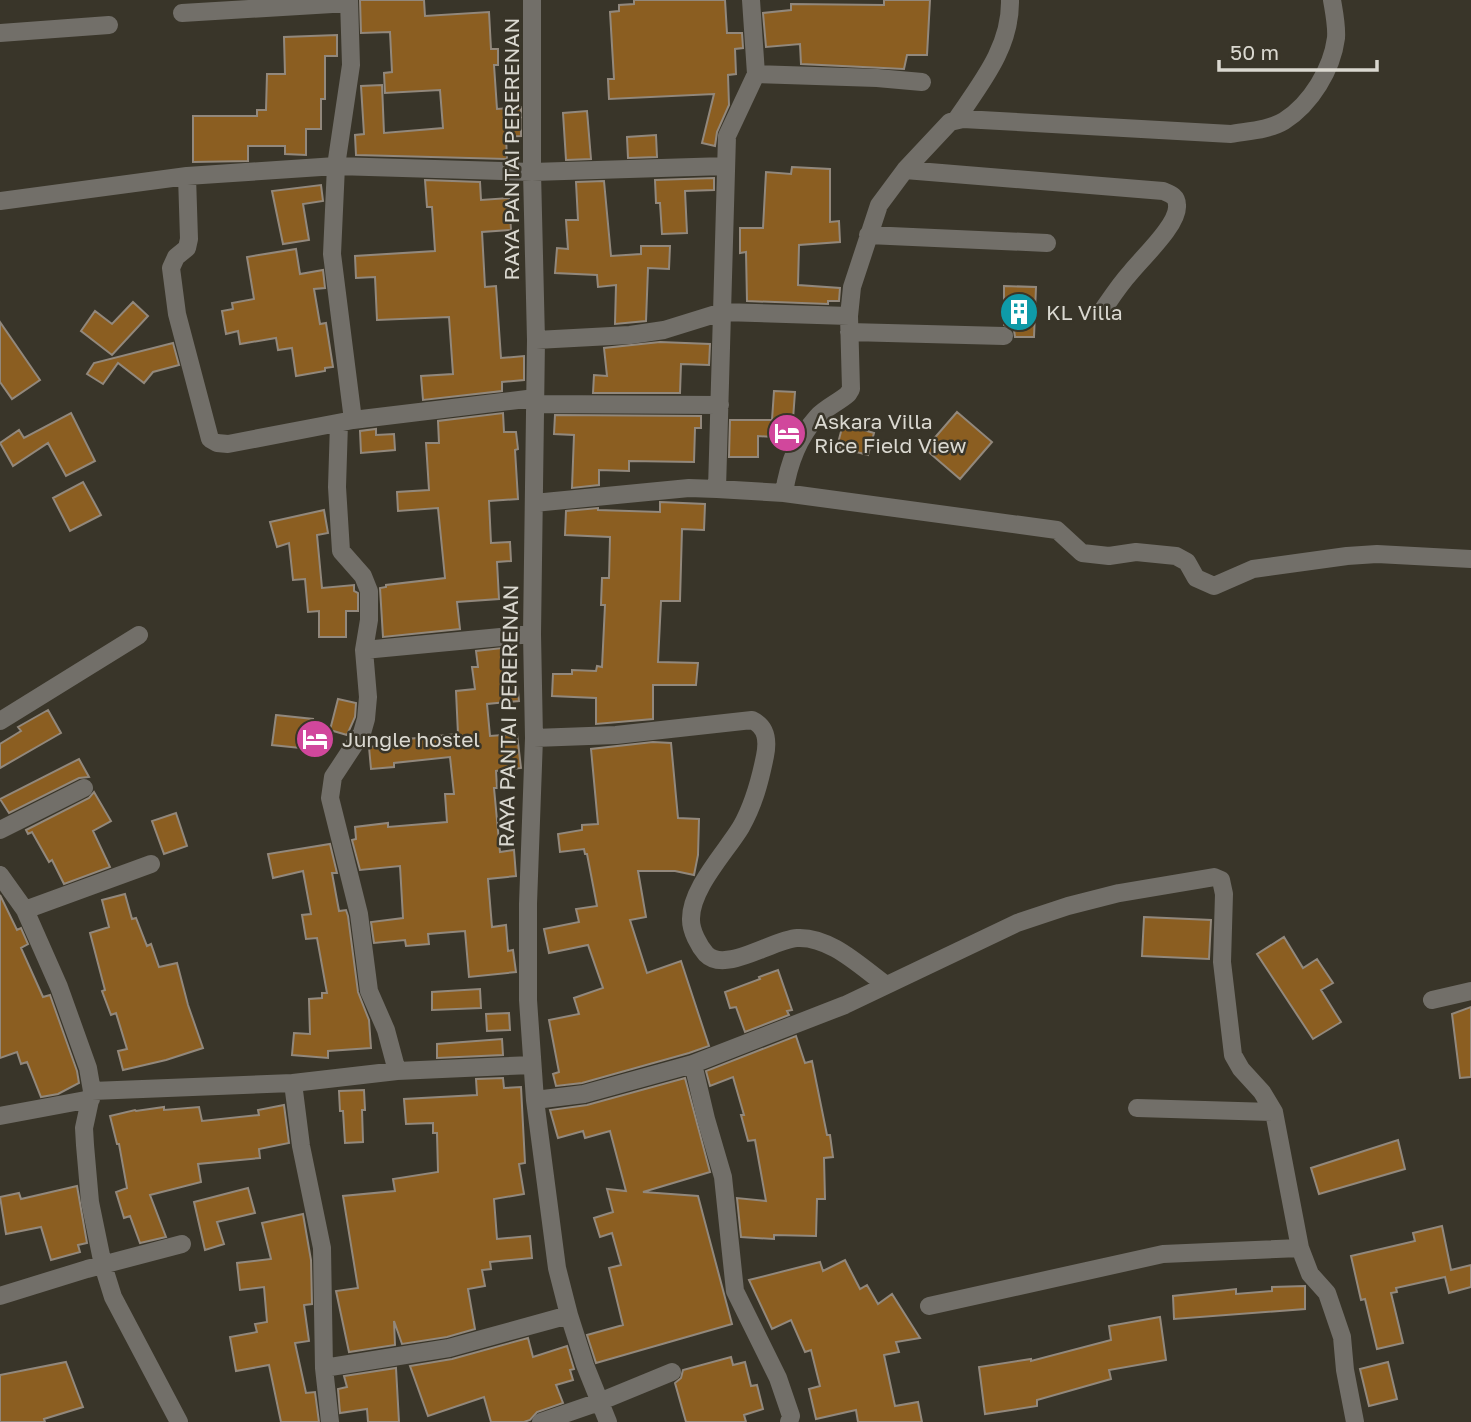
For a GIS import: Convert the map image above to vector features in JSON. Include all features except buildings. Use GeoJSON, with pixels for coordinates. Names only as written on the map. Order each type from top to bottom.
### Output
{"type":"FeatureCollection","features":[{"type":"Feature","properties":{"kind":"street","name":"RAYA PANTAI PERERENAN"},"geometry":{"type":"LineString","coordinates":[[533,0],[532,172],[536,340],[532,634],[534,738],[528,1000],[535,1100],[557,1268],[584,1366],[608,1422]]}},
{"type":"Feature","properties":{"kind":"street"},"geometry":{"type":"LineString","coordinates":[[717,489],[727,136],[756,74],[751,0]]}},
{"type":"Feature","properties":{"kind":"street"},"geometry":{"type":"LineString","coordinates":[[956,120],[997,60],[1010,14],[1010,0]]}},
{"type":"Feature","properties":{"kind":"street"},"geometry":{"type":"LineString","coordinates":[[784,493],[793,455],[808,430],[816,418],[843,399],[851,389],[849,324],[852,287],[879,205],[905,170],[950,122],[956,120],[1231,134],[1261,130],[1284,121],[1300,106],[1316,87],[1331,61],[1336,35],[1332,0]]}},
{"type":"Feature","properties":{"kind":"street"},"geometry":{"type":"LineString","coordinates":[[182,13],[349,2],[351,65],[335,166],[332,254],[346,421],[337,487],[341,551],[363,576],[369,591],[369,620],[364,650],[368,697],[362,733],[333,777],[330,798],[359,914],[369,990],[386,1030],[397,1071]]}},
{"type":"Feature","properties":{"kind":"street"},"geometry":{"type":"LineString","coordinates":[[0,33],[109,25]]}},
{"type":"Feature","properties":{"kind":"street"},"geometry":{"type":"LineString","coordinates":[[756,74],[922,82]]}},
{"type":"Feature","properties":{"kind":"street"},"geometry":{"type":"LineString","coordinates":[[0,201],[187,176],[335,166],[532,172],[726,166]]}},
{"type":"Feature","properties":{"kind":"street"},"geometry":{"type":"LineString","coordinates":[[905,170],[1163,191],[1173,195],[1178,203],[1176,214],[1102,312]]}},
{"type":"Feature","properties":{"kind":"street"},"geometry":{"type":"LineString","coordinates":[[187,176],[187,248],[176,257],[171,268],[177,314],[210,439],[216,443],[228,444],[346,421],[535,401],[720,405]]}},
{"type":"Feature","properties":{"kind":"street"},"geometry":{"type":"LineString","coordinates":[[868,235],[1046,243]]}},
{"type":"Feature","properties":{"kind":"street"},"geometry":{"type":"LineString","coordinates":[[536,340],[630,335],[663,330],[722,312],[1004,336]]}},
{"type":"Feature","properties":{"kind":"street"},"geometry":{"type":"LineString","coordinates":[[534,503],[689,488],[784,493],[1057,530],[1082,553],[1109,556],[1136,552],[1176,556],[1187,562],[1196,578],[1214,586],[1253,569],[1347,556],[1377,554],[1471,559]]}},
{"type":"Feature","properties":{"kind":"street"},"geometry":{"type":"LineString","coordinates":[[364,650],[532,634]]}},
{"type":"Feature","properties":{"kind":"street"},"geometry":{"type":"LineString","coordinates":[[0,721],[139,635]]}},
{"type":"Feature","properties":{"kind":"street"},"geometry":{"type":"LineString","coordinates":[[534,738],[615,735],[752,720],[760,724],[766,733],[766,748],[759,789],[741,826],[709,872],[696,900],[691,920],[698,942],[708,956],[721,961],[739,958],[797,938],[818,941],[841,952],[886,985]]}},
{"type":"Feature","properties":{"kind":"street"},"geometry":{"type":"LineString","coordinates":[[0,830],[84,788]]}},
{"type":"Feature","properties":{"kind":"street"},"geometry":{"type":"LineString","coordinates":[[25,910],[152,864]]}},
{"type":"Feature","properties":{"kind":"street"},"geometry":{"type":"LineString","coordinates":[[0,874],[25,910],[59,987],[88,1068],[91,1095],[84,1128],[85,1145],[90,1202],[103,1265],[113,1297],[178,1422]]}},
{"type":"Feature","properties":{"kind":"street"},"geometry":{"type":"LineString","coordinates":[[535,1100],[584,1094],[693,1064],[845,1005],[1017,923],[1068,906],[1119,893],[1214,877],[1221,880],[1224,894],[1222,962],[1233,1055],[1241,1069],[1262,1092],[1279,1127],[1285,1176],[1300,1248],[1310,1274],[1327,1293],[1336,1315],[1342,1337],[1354,1422]]}},
{"type":"Feature","properties":{"kind":"street"},"geometry":{"type":"LineString","coordinates":[[1432,1000],[1471,991]]}},
{"type":"Feature","properties":{"kind":"street"},"geometry":{"type":"LineString","coordinates":[[693,1064],[723,1177],[735,1291],[778,1378],[791,1416],[789,1422]]}},
{"type":"Feature","properties":{"kind":"street"},"geometry":{"type":"LineString","coordinates":[[0,1116],[91,1095],[293,1083],[397,1071],[532,1065]]}},
{"type":"Feature","properties":{"kind":"street"},"geometry":{"type":"LineString","coordinates":[[293,1083],[301,1146],[321,1248],[324,1368],[330,1422]]}},
{"type":"Feature","properties":{"kind":"street"},"geometry":{"type":"LineString","coordinates":[[1137,1108],[1274,1112]]}},
{"type":"Feature","properties":{"kind":"street"},"geometry":{"type":"LineString","coordinates":[[0,1296],[182,1244]]}},
{"type":"Feature","properties":{"kind":"street"},"geometry":{"type":"LineString","coordinates":[[929,1306],[1163,1254],[1300,1248]]}},
{"type":"Feature","properties":{"kind":"street"},"geometry":{"type":"LineString","coordinates":[[324,1368],[449,1348],[569,1315]]}},
{"type":"Feature","properties":{"kind":"street"},"geometry":{"type":"LineString","coordinates":[[541,1422],[672,1372]]}},
{"type":"Feature","properties":{"kind":"place","name":"KL Villa"},"geometry":{"type":"Point","coordinates":[1019,312]}},
{"type":"Feature","properties":{"kind":"place","name":"Askara Villa Rice Field View"},"geometry":{"type":"Point","coordinates":[787,433]}},
{"type":"Feature","properties":{"kind":"place","name":"Jungle hostel"},"geometry":{"type":"Point","coordinates":[315,739]}}]}
